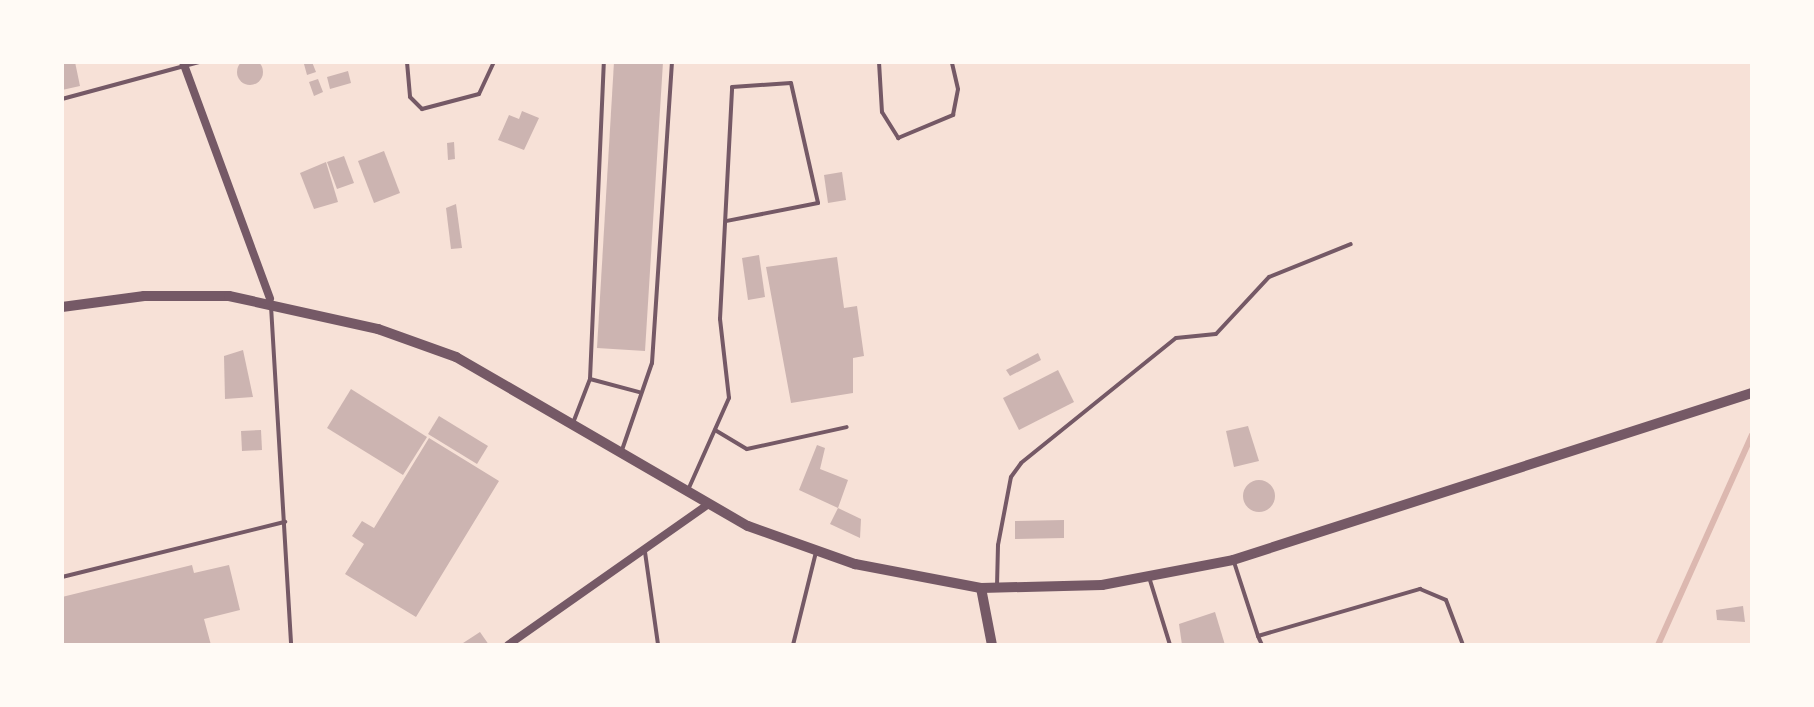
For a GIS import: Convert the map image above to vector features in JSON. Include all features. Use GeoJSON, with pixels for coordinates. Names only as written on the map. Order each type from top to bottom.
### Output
{"type":"FeatureCollection","features":[{"type":"Feature","properties":{"kind":"street"},"geometry":{"type":"LineString","coordinates":[[184,65],[270,299]]}},
{"type":"Feature","properties":{"kind":"street"},"geometry":{"type":"LineString","coordinates":[[62,307],[144,296],[270,299],[456,357],[573,423],[707,505],[816,552],[981,588],[1149,577],[1233,560],[1752,393]]}},
{"type":"Feature","properties":{"kind":"street"},"geometry":{"type":"LineString","coordinates":[[508,645],[645,552],[707,505]]}},
{"type":"Feature","properties":{"kind":"street"},"geometry":{"type":"LineString","coordinates":[[981,588],[992,645]]}},
{"type":"Feature","properties":{"kind":"lane"},"geometry":{"type":"LineString","coordinates":[[62,99],[199,62]]}},
{"type":"Feature","properties":{"kind":"lane"},"geometry":{"type":"LineString","coordinates":[[407,62],[410,97],[422,109],[479,94],[494,62]]}},
{"type":"Feature","properties":{"kind":"lane"},"geometry":{"type":"LineString","coordinates":[[573,423],[590,379],[604,62]]}},
{"type":"Feature","properties":{"kind":"lane"},"geometry":{"type":"LineString","coordinates":[[621,452],[639,392],[652,363],[663,261],[672,62]]}},
{"type":"Feature","properties":{"kind":"lane"},"geometry":{"type":"LineString","coordinates":[[879,62],[882,112],[898,138],[953,115],[958,89],[952,62]]}},
{"type":"Feature","properties":{"kind":"lane"},"geometry":{"type":"LineString","coordinates":[[687,493],[729,398],[720,319],[732,87],[791,83],[818,203],[726,221]]}},
{"type":"Feature","properties":{"kind":"lane"},"geometry":{"type":"LineString","coordinates":[[997,588],[1001,531],[1021,463],[1176,338],[1216,334],[1269,277],[1351,244]]}},
{"type":"Feature","properties":{"kind":"lane"},"geometry":{"type":"LineString","coordinates":[[270,299],[291,645]]}},
{"type":"Feature","properties":{"kind":"lane"},"geometry":{"type":"LineString","coordinates":[[590,379],[639,392]]}},
{"type":"Feature","properties":{"kind":"lane"},"geometry":{"type":"LineString","coordinates":[[715,430],[747,449],[847,427]]}},
{"type":"Feature","properties":{"kind":"lane"},"geometry":{"type":"LineString","coordinates":[[62,577],[285,522]]}},
{"type":"Feature","properties":{"kind":"lane"},"geometry":{"type":"LineString","coordinates":[[645,552],[658,645]]}},
{"type":"Feature","properties":{"kind":"lane"},"geometry":{"type":"LineString","coordinates":[[793,645],[816,552]]}},
{"type":"Feature","properties":{"kind":"lane"},"geometry":{"type":"LineString","coordinates":[[1233,560],[1262,645]]}},
{"type":"Feature","properties":{"kind":"lane"},"geometry":{"type":"LineString","coordinates":[[1149,577],[1170,645]]}},
{"type":"Feature","properties":{"kind":"lane"},"geometry":{"type":"LineString","coordinates":[[1258,636],[1420,589],[1446,600],[1463,645]]}},
{"type":"Feature","properties":{"kind":"building"},"geometry":{"type":"Polygon","coordinates":[[[250,59],[259,63],[263,72],[259,81],[250,85],[241,81],[237,72],[241,63],[250,59]]]}},
{"type":"Feature","properties":{"kind":"building"},"geometry":{"type":"Polygon","coordinates":[[[62,62],[75,62],[80,86],[62,90],[62,62]]]}},
{"type":"Feature","properties":{"kind":"building"},"geometry":{"type":"Polygon","coordinates":[[[312,62],[316,72],[307,75],[304,64],[312,62]]]}},
{"type":"Feature","properties":{"kind":"building"},"geometry":{"type":"Polygon","coordinates":[[[614,62],[663,62],[645,351],[597,348],[614,62]]]}},
{"type":"Feature","properties":{"kind":"building"},"geometry":{"type":"Polygon","coordinates":[[[348,71],[351,83],[330,89],[327,77],[348,71]]]}},
{"type":"Feature","properties":{"kind":"building"},"geometry":{"type":"Polygon","coordinates":[[[318,79],[323,92],[314,96],[309,82],[318,79]]]}},
{"type":"Feature","properties":{"kind":"building"},"geometry":{"type":"Polygon","coordinates":[[[522,111],[539,118],[524,150],[498,140],[509,115],[519,119],[522,111]]]}},
{"type":"Feature","properties":{"kind":"building"},"geometry":{"type":"Polygon","coordinates":[[[454,142],[455,159],[448,160],[447,143],[454,142]]]}},
{"type":"Feature","properties":{"kind":"building"},"geometry":{"type":"Polygon","coordinates":[[[384,151],[400,193],[374,203],[358,161],[384,151]]]}},
{"type":"Feature","properties":{"kind":"building"},"geometry":{"type":"Polygon","coordinates":[[[344,156],[354,183],[337,189],[327,162],[344,156]]]}},
{"type":"Feature","properties":{"kind":"building"},"geometry":{"type":"Polygon","coordinates":[[[326,162],[338,202],[314,209],[300,173],[326,162]]]}},
{"type":"Feature","properties":{"kind":"building"},"geometry":{"type":"Polygon","coordinates":[[[842,172],[846,200],[828,203],[824,175],[842,172]]]}},
{"type":"Feature","properties":{"kind":"building"},"geometry":{"type":"Polygon","coordinates":[[[456,204],[462,248],[451,249],[446,208],[456,204]]]}},
{"type":"Feature","properties":{"kind":"building"},"geometry":{"type":"Polygon","coordinates":[[[759,255],[765,297],[748,300],[742,258],[759,255]]]}},
{"type":"Feature","properties":{"kind":"building"},"geometry":{"type":"Polygon","coordinates":[[[837,257],[844,308],[857,306],[864,356],[853,358],[853,393],[791,403],[766,267],[837,257]]]}},
{"type":"Feature","properties":{"kind":"building"},"geometry":{"type":"Polygon","coordinates":[[[243,350],[253,397],[225,399],[224,356],[243,350]]]}},
{"type":"Feature","properties":{"kind":"building"},"geometry":{"type":"Polygon","coordinates":[[[1038,353],[1041,360],[1010,376],[1006,370],[1038,353]]]}},
{"type":"Feature","properties":{"kind":"building"},"geometry":{"type":"Polygon","coordinates":[[[1058,370],[1074,402],[1019,430],[1003,398],[1058,370]]]}},
{"type":"Feature","properties":{"kind":"building"},"geometry":{"type":"Polygon","coordinates":[[[351,389],[427,437],[403,475],[327,428],[351,389]]]}},
{"type":"Feature","properties":{"kind":"building"},"geometry":{"type":"Polygon","coordinates":[[[439,416],[488,446],[477,464],[428,434],[439,416]]]}},
{"type":"Feature","properties":{"kind":"building"},"geometry":{"type":"Polygon","coordinates":[[[1248,426],[1259,461],[1234,467],[1226,431],[1248,426]]]}},
{"type":"Feature","properties":{"kind":"building"},"geometry":{"type":"Polygon","coordinates":[[[261,430],[262,450],[242,451],[241,431],[261,430]]]}},
{"type":"Feature","properties":{"kind":"building"},"geometry":{"type":"Polygon","coordinates":[[[429,438],[499,481],[416,617],[345,574],[364,544],[352,536],[362,521],[374,528],[429,438]]]}},
{"type":"Feature","properties":{"kind":"building"},"geometry":{"type":"Polygon","coordinates":[[[817,445],[825,448],[820,469],[848,480],[838,508],[799,490],[817,445]]]}},
{"type":"Feature","properties":{"kind":"building"},"geometry":{"type":"Polygon","coordinates":[[[1259,480],[1271,484],[1275,496],[1271,508],[1259,512],[1247,508],[1243,496],[1247,484],[1259,480]]]}},
{"type":"Feature","properties":{"kind":"building"},"geometry":{"type":"Polygon","coordinates":[[[838,508],[861,519],[860,538],[830,524],[838,508]]]}},
{"type":"Feature","properties":{"kind":"building"},"geometry":{"type":"Polygon","coordinates":[[[1064,520],[1064,538],[1015,539],[1015,521],[1064,520]]]}},
{"type":"Feature","properties":{"kind":"building"},"geometry":{"type":"Polygon","coordinates":[[[192,565],[194,573],[229,565],[240,610],[204,619],[211,645],[62,645],[62,597],[192,565]]]}},
{"type":"Feature","properties":{"kind":"building"},"geometry":{"type":"Polygon","coordinates":[[[1743,606],[1745,622],[1717,620],[1716,610],[1743,606]]]}},
{"type":"Feature","properties":{"kind":"building"},"geometry":{"type":"Polygon","coordinates":[[[1215,612],[1225,645],[1182,645],[1179,624],[1215,612]]]}},
{"type":"Feature","properties":{"kind":"building"},"geometry":{"type":"Polygon","coordinates":[[[480,632],[489,645],[460,645],[480,632]]]}},
{"type":"Feature","properties":{"kind":"waterway"},"geometry":{"type":"LineString","coordinates":[[1658,645],[1752,435]]}}]}
